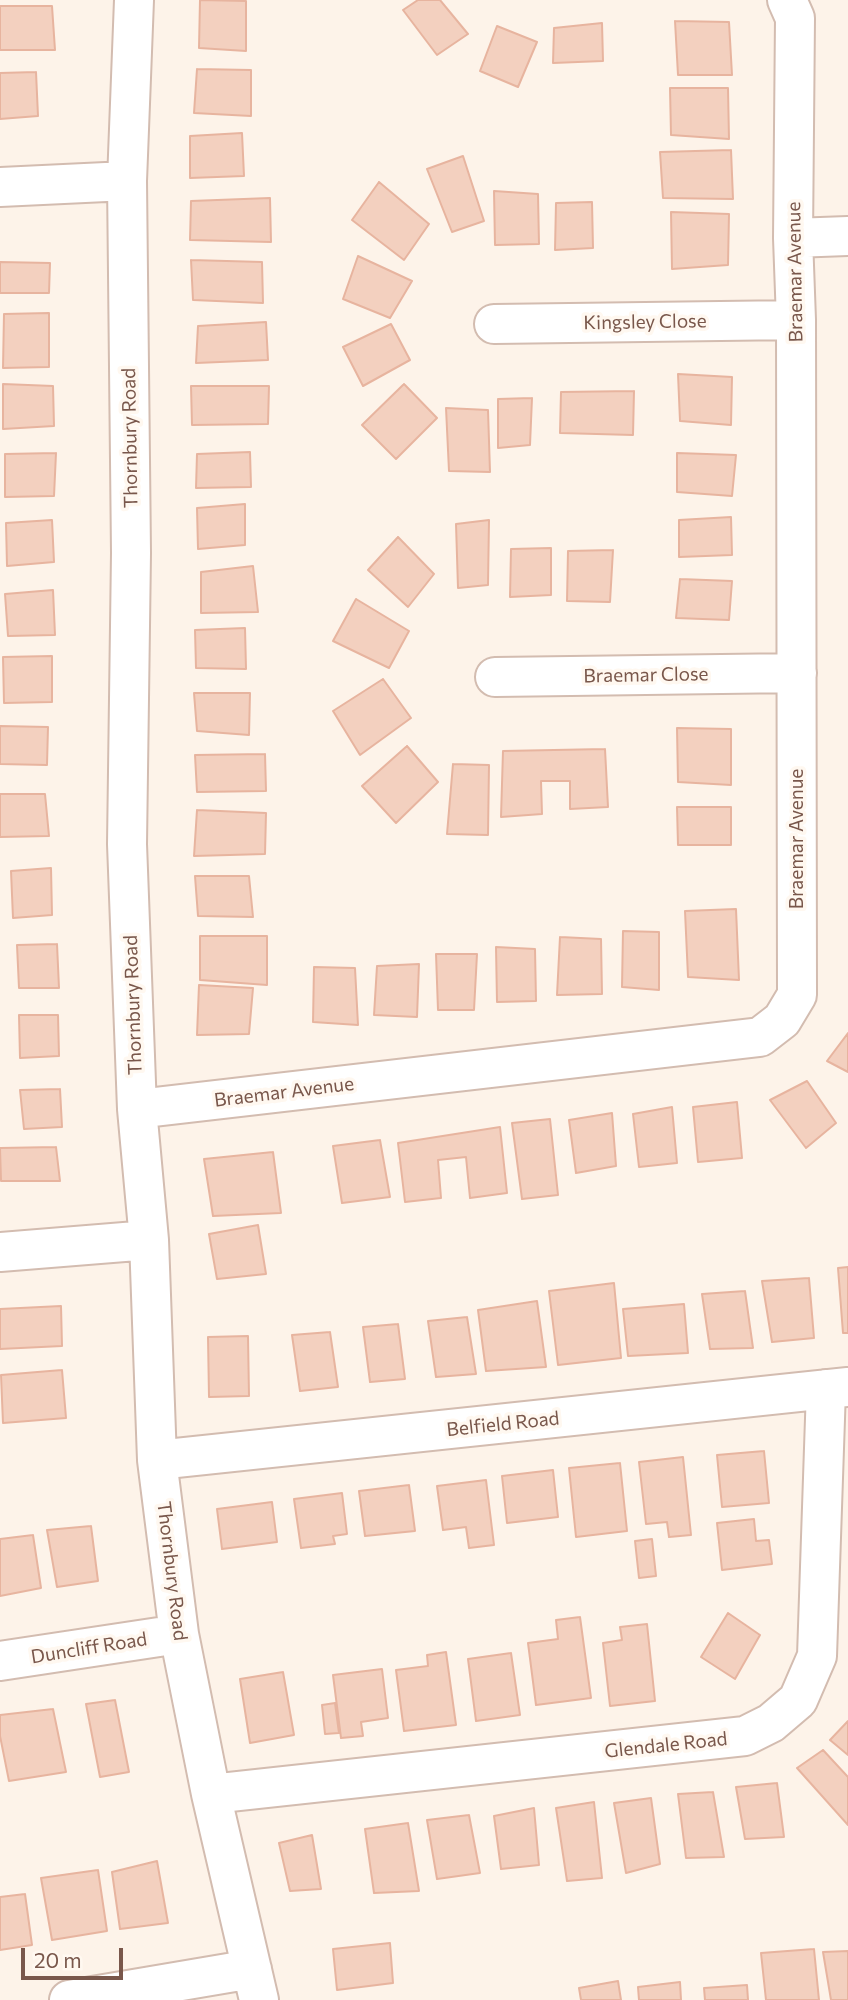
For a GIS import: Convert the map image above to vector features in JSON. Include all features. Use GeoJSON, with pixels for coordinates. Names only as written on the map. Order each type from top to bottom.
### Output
{"type":"FeatureCollection","features":[{"type":"Feature","properties":{"kind":"street","name":"Thornbury Road"},"geometry":{"type":"LineString","coordinates":[[134,0],[127,181],[131,554],[127,844],[137,1109],[149,1240],[157,1460],[179,1634],[211,1794],[256,1984]]}},
{"type":"Feature","properties":{"kind":"street","name":"Braemar Avenue"},"geometry":{"type":"LineString","coordinates":[[137,1109],[760,1037],[782,1020],[797,995],[796,320],[793,238],[795,18],[786,0]]}},
{"type":"Feature","properties":{"kind":"street"},"geometry":{"type":"LineString","coordinates":[[0,187],[127,181]]}},
{"type":"Feature","properties":{"kind":"street"},"geometry":{"type":"LineString","coordinates":[[793,238],[848,236]]}},
{"type":"Feature","properties":{"kind":"street","name":"Kingsley Close"},"geometry":{"type":"LineString","coordinates":[[494,324],[796,320]]}},
{"type":"Feature","properties":{"kind":"street","name":"Braemar Close"},"geometry":{"type":"LineString","coordinates":[[495,677],[797,673]]}},
{"type":"Feature","properties":{"kind":"street"},"geometry":{"type":"LineString","coordinates":[[0,1252],[149,1240]]}},
{"type":"Feature","properties":{"kind":"street","name":"Belfield Road"},"geometry":{"type":"LineString","coordinates":[[157,1460],[837,1388]]}},
{"type":"Feature","properties":{"kind":"street","name":"Glendale Road"},"geometry":{"type":"LineString","coordinates":[[211,1794],[744,1736],[771,1723],[798,1700],[817,1656],[837,1388]]}},
{"type":"Feature","properties":{"kind":"street","name":"Duncliff Road"},"geometry":{"type":"LineString","coordinates":[[0,1661],[179,1634]]}},
{"type":"Feature","properties":{"kind":"street"},"geometry":{"type":"LineString","coordinates":[[69,2000],[256,1984]]}},
{"type":"Feature","properties":{"kind":"building"},"geometry":{"type":"Polygon","coordinates":[[[200,0],[246,1],[246,51],[199,48],[200,0]]]}},
{"type":"Feature","properties":{"kind":"building"},"geometry":{"type":"Polygon","coordinates":[[[418,0],[440,0],[468,34],[437,55],[403,10],[418,0]]]}},
{"type":"Feature","properties":{"kind":"building"},"geometry":{"type":"Polygon","coordinates":[[[0,6],[52,6],[55,50],[0,50],[0,6]]]}},
{"type":"Feature","properties":{"kind":"building"},"geometry":{"type":"Polygon","coordinates":[[[675,21],[729,22],[732,75],[678,75],[675,21]]]}},
{"type":"Feature","properties":{"kind":"building"},"geometry":{"type":"Polygon","coordinates":[[[602,23],[603,61],[553,63],[554,28],[602,23]]]}},
{"type":"Feature","properties":{"kind":"building"},"geometry":{"type":"Polygon","coordinates":[[[497,26],[537,42],[518,87],[480,71],[497,26]]]}},
{"type":"Feature","properties":{"kind":"building"},"geometry":{"type":"Polygon","coordinates":[[[197,69],[251,70],[251,116],[194,113],[197,69]]]}},
{"type":"Feature","properties":{"kind":"building"},"geometry":{"type":"Polygon","coordinates":[[[36,72],[38,116],[0,119],[0,73],[36,72]]]}},
{"type":"Feature","properties":{"kind":"building"},"geometry":{"type":"Polygon","coordinates":[[[670,88],[728,88],[729,139],[671,135],[670,88]]]}},
{"type":"Feature","properties":{"kind":"building"},"geometry":{"type":"Polygon","coordinates":[[[242,133],[244,176],[190,178],[190,136],[242,133]]]}},
{"type":"Feature","properties":{"kind":"building"},"geometry":{"type":"Polygon","coordinates":[[[731,150],[733,199],[663,198],[660,152],[731,150]]]}},
{"type":"Feature","properties":{"kind":"building"},"geometry":{"type":"Polygon","coordinates":[[[463,156],[484,221],[452,232],[427,169],[463,156]]]}},
{"type":"Feature","properties":{"kind":"building"},"geometry":{"type":"Polygon","coordinates":[[[379,182],[429,224],[404,260],[352,220],[379,182]]]}},
{"type":"Feature","properties":{"kind":"building"},"geometry":{"type":"Polygon","coordinates":[[[494,191],[538,194],[539,244],[495,245],[494,191]]]}},
{"type":"Feature","properties":{"kind":"building"},"geometry":{"type":"Polygon","coordinates":[[[270,198],[271,242],[190,240],[191,201],[270,198]]]}},
{"type":"Feature","properties":{"kind":"building"},"geometry":{"type":"Polygon","coordinates":[[[592,202],[593,248],[555,250],[556,203],[592,202]]]}},
{"type":"Feature","properties":{"kind":"building"},"geometry":{"type":"Polygon","coordinates":[[[671,212],[729,214],[728,265],[672,269],[671,212]]]}},
{"type":"Feature","properties":{"kind":"building"},"geometry":{"type":"Polygon","coordinates":[[[358,256],[412,281],[390,318],[343,299],[358,256]]]}},
{"type":"Feature","properties":{"kind":"building"},"geometry":{"type":"Polygon","coordinates":[[[191,260],[262,262],[263,303],[193,300],[191,260]]]}},
{"type":"Feature","properties":{"kind":"building"},"geometry":{"type":"Polygon","coordinates":[[[0,262],[50,263],[49,293],[0,293],[0,262]]]}},
{"type":"Feature","properties":{"kind":"building"},"geometry":{"type":"Polygon","coordinates":[[[49,313],[49,367],[3,368],[4,314],[49,313]]]}},
{"type":"Feature","properties":{"kind":"building"},"geometry":{"type":"Polygon","coordinates":[[[266,322],[268,360],[196,363],[198,326],[266,322]]]}},
{"type":"Feature","properties":{"kind":"building"},"geometry":{"type":"Polygon","coordinates":[[[391,324],[410,360],[363,386],[343,347],[391,324]]]}},
{"type":"Feature","properties":{"kind":"building"},"geometry":{"type":"Polygon","coordinates":[[[678,374],[732,377],[731,425],[680,421],[678,374]]]}},
{"type":"Feature","properties":{"kind":"building"},"geometry":{"type":"Polygon","coordinates":[[[3,384],[53,386],[54,426],[3,429],[3,384]]]}},
{"type":"Feature","properties":{"kind":"building"},"geometry":{"type":"Polygon","coordinates":[[[404,384],[437,418],[396,459],[362,425],[404,384]]]}},
{"type":"Feature","properties":{"kind":"building"},"geometry":{"type":"Polygon","coordinates":[[[191,386],[269,386],[268,424],[192,425],[191,386]]]}},
{"type":"Feature","properties":{"kind":"building"},"geometry":{"type":"Polygon","coordinates":[[[634,391],[633,435],[560,433],[561,392],[634,391]]]}},
{"type":"Feature","properties":{"kind":"building"},"geometry":{"type":"Polygon","coordinates":[[[532,398],[530,445],[498,448],[498,399],[532,398]]]}},
{"type":"Feature","properties":{"kind":"building"},"geometry":{"type":"Polygon","coordinates":[[[446,408],[488,410],[490,472],[449,471],[446,408]]]}},
{"type":"Feature","properties":{"kind":"building"},"geometry":{"type":"Polygon","coordinates":[[[250,452],[251,487],[196,488],[197,454],[250,452]]]}},
{"type":"Feature","properties":{"kind":"building"},"geometry":{"type":"Polygon","coordinates":[[[56,453],[54,496],[5,497],[5,454],[56,453]]]}},
{"type":"Feature","properties":{"kind":"building"},"geometry":{"type":"Polygon","coordinates":[[[677,453],[736,455],[732,496],[677,492],[677,453]]]}},
{"type":"Feature","properties":{"kind":"building"},"geometry":{"type":"Polygon","coordinates":[[[245,504],[245,545],[198,549],[197,508],[245,504]]]}},
{"type":"Feature","properties":{"kind":"building"},"geometry":{"type":"Polygon","coordinates":[[[731,517],[732,555],[679,557],[679,520],[731,517]]]}},
{"type":"Feature","properties":{"kind":"building"},"geometry":{"type":"Polygon","coordinates":[[[52,520],[54,562],[7,566],[6,523],[52,520]]]}},
{"type":"Feature","properties":{"kind":"building"},"geometry":{"type":"Polygon","coordinates":[[[489,520],[488,585],[458,588],[456,524],[489,520]]]}},
{"type":"Feature","properties":{"kind":"building"},"geometry":{"type":"Polygon","coordinates":[[[398,537],[434,574],[408,607],[368,570],[398,537]]]}},
{"type":"Feature","properties":{"kind":"building"},"geometry":{"type":"Polygon","coordinates":[[[551,548],[551,595],[510,597],[511,549],[551,548]]]}},
{"type":"Feature","properties":{"kind":"building"},"geometry":{"type":"Polygon","coordinates":[[[613,550],[610,602],[567,601],[568,551],[613,550]]]}},
{"type":"Feature","properties":{"kind":"building"},"geometry":{"type":"Polygon","coordinates":[[[253,566],[258,612],[201,613],[201,572],[253,566]]]}},
{"type":"Feature","properties":{"kind":"building"},"geometry":{"type":"Polygon","coordinates":[[[680,579],[732,581],[729,620],[676,618],[680,579]]]}},
{"type":"Feature","properties":{"kind":"building"},"geometry":{"type":"Polygon","coordinates":[[[53,590],[55,635],[8,636],[5,594],[53,590]]]}},
{"type":"Feature","properties":{"kind":"building"},"geometry":{"type":"Polygon","coordinates":[[[356,599],[409,631],[389,668],[333,641],[356,599]]]}},
{"type":"Feature","properties":{"kind":"building"},"geometry":{"type":"Polygon","coordinates":[[[245,628],[246,669],[196,668],[195,630],[245,628]]]}},
{"type":"Feature","properties":{"kind":"building"},"geometry":{"type":"Polygon","coordinates":[[[52,656],[52,702],[4,703],[3,657],[52,656]]]}},
{"type":"Feature","properties":{"kind":"building"},"geometry":{"type":"Polygon","coordinates":[[[383,679],[411,718],[360,755],[333,711],[383,679]]]}},
{"type":"Feature","properties":{"kind":"building"},"geometry":{"type":"Polygon","coordinates":[[[194,693],[250,693],[249,735],[197,731],[194,693]]]}},
{"type":"Feature","properties":{"kind":"building"},"geometry":{"type":"Polygon","coordinates":[[[0,726],[48,727],[47,765],[0,764],[0,726]]]}},
{"type":"Feature","properties":{"kind":"building"},"geometry":{"type":"Polygon","coordinates":[[[677,728],[731,729],[731,785],[678,782],[677,728]]]}},
{"type":"Feature","properties":{"kind":"building"},"geometry":{"type":"Polygon","coordinates":[[[407,746],[438,782],[396,823],[362,786],[407,746]]]}},
{"type":"Feature","properties":{"kind":"building"},"geometry":{"type":"Polygon","coordinates":[[[605,749],[608,807],[570,809],[570,781],[541,781],[542,814],[501,817],[503,751],[605,749]]]}},
{"type":"Feature","properties":{"kind":"building"},"geometry":{"type":"Polygon","coordinates":[[[265,754],[266,791],[197,792],[195,755],[265,754]]]}},
{"type":"Feature","properties":{"kind":"building"},"geometry":{"type":"Polygon","coordinates":[[[453,764],[489,765],[488,835],[447,834],[453,764]]]}},
{"type":"Feature","properties":{"kind":"building"},"geometry":{"type":"Polygon","coordinates":[[[0,794],[45,794],[49,836],[0,837],[0,794]]]}},
{"type":"Feature","properties":{"kind":"building"},"geometry":{"type":"Polygon","coordinates":[[[677,807],[731,807],[731,845],[678,845],[677,807]]]}},
{"type":"Feature","properties":{"kind":"building"},"geometry":{"type":"Polygon","coordinates":[[[197,810],[266,813],[265,854],[194,856],[197,810]]]}},
{"type":"Feature","properties":{"kind":"building"},"geometry":{"type":"Polygon","coordinates":[[[51,868],[52,915],[13,918],[11,871],[51,868]]]}},
{"type":"Feature","properties":{"kind":"building"},"geometry":{"type":"Polygon","coordinates":[[[195,876],[249,876],[253,917],[198,916],[195,876]]]}},
{"type":"Feature","properties":{"kind":"building"},"geometry":{"type":"Polygon","coordinates":[[[736,909],[739,980],[688,977],[685,911],[736,909]]]}},
{"type":"Feature","properties":{"kind":"building"},"geometry":{"type":"Polygon","coordinates":[[[623,931],[659,932],[659,990],[622,987],[623,931]]]}},
{"type":"Feature","properties":{"kind":"building"},"geometry":{"type":"Polygon","coordinates":[[[200,936],[267,936],[267,985],[200,980],[200,936]]]}},
{"type":"Feature","properties":{"kind":"building"},"geometry":{"type":"Polygon","coordinates":[[[560,937],[601,939],[602,994],[557,995],[560,937]]]}},
{"type":"Feature","properties":{"kind":"building"},"geometry":{"type":"Polygon","coordinates":[[[57,944],[59,988],[19,988],[17,945],[57,944]]]}},
{"type":"Feature","properties":{"kind":"building"},"geometry":{"type":"Polygon","coordinates":[[[496,947],[535,949],[536,1001],[497,1002],[496,947]]]}},
{"type":"Feature","properties":{"kind":"building"},"geometry":{"type":"Polygon","coordinates":[[[436,954],[477,954],[474,1010],[438,1010],[436,954]]]}},
{"type":"Feature","properties":{"kind":"building"},"geometry":{"type":"Polygon","coordinates":[[[419,964],[417,1017],[374,1015],[377,966],[419,964]]]}},
{"type":"Feature","properties":{"kind":"building"},"geometry":{"type":"Polygon","coordinates":[[[314,967],[355,968],[358,1025],[313,1022],[314,967]]]}},
{"type":"Feature","properties":{"kind":"building"},"geometry":{"type":"Polygon","coordinates":[[[199,985],[253,988],[249,1034],[197,1035],[199,985]]]}},
{"type":"Feature","properties":{"kind":"building"},"geometry":{"type":"Polygon","coordinates":[[[19,1015],[58,1015],[59,1056],[20,1058],[19,1015]]]}},
{"type":"Feature","properties":{"kind":"building"},"geometry":{"type":"Polygon","coordinates":[[[848,1033],[848,1072],[827,1061],[848,1033]]]}},
{"type":"Feature","properties":{"kind":"building"},"geometry":{"type":"Polygon","coordinates":[[[807,1081],[836,1123],[806,1148],[770,1100],[807,1081]]]}},
{"type":"Feature","properties":{"kind":"building"},"geometry":{"type":"Polygon","coordinates":[[[60,1089],[62,1127],[24,1129],[20,1090],[60,1089]]]}},
{"type":"Feature","properties":{"kind":"building"},"geometry":{"type":"Polygon","coordinates":[[[737,1102],[742,1158],[698,1162],[693,1107],[737,1102]]]}},
{"type":"Feature","properties":{"kind":"building"},"geometry":{"type":"Polygon","coordinates":[[[672,1107],[677,1163],[639,1167],[633,1114],[672,1107]]]}},
{"type":"Feature","properties":{"kind":"building"},"geometry":{"type":"Polygon","coordinates":[[[612,1113],[616,1166],[576,1173],[569,1120],[612,1113]]]}},
{"type":"Feature","properties":{"kind":"building"},"geometry":{"type":"Polygon","coordinates":[[[550,1119],[558,1195],[522,1199],[512,1123],[550,1119]]]}},
{"type":"Feature","properties":{"kind":"building"},"geometry":{"type":"Polygon","coordinates":[[[500,1127],[507,1193],[470,1198],[466,1157],[438,1160],[441,1198],[405,1202],[398,1143],[500,1127]]]}},
{"type":"Feature","properties":{"kind":"building"},"geometry":{"type":"Polygon","coordinates":[[[380,1140],[390,1197],[342,1203],[333,1146],[380,1140]]]}},
{"type":"Feature","properties":{"kind":"building"},"geometry":{"type":"Polygon","coordinates":[[[56,1147],[60,1181],[1,1181],[0,1148],[56,1147]]]}},
{"type":"Feature","properties":{"kind":"building"},"geometry":{"type":"Polygon","coordinates":[[[273,1152],[281,1213],[213,1216],[204,1159],[273,1152]]]}},
{"type":"Feature","properties":{"kind":"building"},"geometry":{"type":"Polygon","coordinates":[[[258,1225],[266,1274],[217,1279],[209,1234],[258,1225]]]}},
{"type":"Feature","properties":{"kind":"building"},"geometry":{"type":"Polygon","coordinates":[[[848,1267],[848,1333],[843,1333],[838,1268],[848,1267]]]}},
{"type":"Feature","properties":{"kind":"building"},"geometry":{"type":"Polygon","coordinates":[[[809,1278],[814,1338],[772,1342],[762,1281],[809,1278]]]}},
{"type":"Feature","properties":{"kind":"building"},"geometry":{"type":"Polygon","coordinates":[[[614,1283],[621,1358],[558,1365],[549,1291],[614,1283]]]}},
{"type":"Feature","properties":{"kind":"building"},"geometry":{"type":"Polygon","coordinates":[[[745,1291],[753,1348],[710,1349],[702,1294],[745,1291]]]}},
{"type":"Feature","properties":{"kind":"building"},"geometry":{"type":"Polygon","coordinates":[[[537,1301],[546,1367],[486,1371],[478,1310],[537,1301]]]}},
{"type":"Feature","properties":{"kind":"building"},"geometry":{"type":"Polygon","coordinates":[[[684,1304],[688,1353],[628,1356],[623,1309],[684,1304]]]}},
{"type":"Feature","properties":{"kind":"building"},"geometry":{"type":"Polygon","coordinates":[[[61,1306],[62,1346],[0,1349],[0,1309],[61,1306]]]}},
{"type":"Feature","properties":{"kind":"building"},"geometry":{"type":"Polygon","coordinates":[[[467,1317],[476,1374],[436,1377],[428,1321],[467,1317]]]}},
{"type":"Feature","properties":{"kind":"building"},"geometry":{"type":"Polygon","coordinates":[[[398,1324],[405,1379],[370,1382],[363,1327],[398,1324]]]}},
{"type":"Feature","properties":{"kind":"building"},"geometry":{"type":"Polygon","coordinates":[[[330,1332],[338,1387],[300,1391],[292,1335],[330,1332]]]}},
{"type":"Feature","properties":{"kind":"building"},"geometry":{"type":"Polygon","coordinates":[[[248,1336],[249,1396],[209,1397],[208,1337],[248,1336]]]}},
{"type":"Feature","properties":{"kind":"building"},"geometry":{"type":"Polygon","coordinates":[[[62,1370],[66,1418],[3,1423],[1,1375],[62,1370]]]}},
{"type":"Feature","properties":{"kind":"building"},"geometry":{"type":"Polygon","coordinates":[[[764,1451],[769,1503],[722,1507],[717,1455],[764,1451]]]}},
{"type":"Feature","properties":{"kind":"building"},"geometry":{"type":"Polygon","coordinates":[[[683,1457],[691,1535],[669,1537],[667,1522],[646,1524],[639,1462],[683,1457]]]}},
{"type":"Feature","properties":{"kind":"building"},"geometry":{"type":"Polygon","coordinates":[[[620,1463],[627,1531],[576,1537],[569,1468],[620,1463]]]}},
{"type":"Feature","properties":{"kind":"building"},"geometry":{"type":"Polygon","coordinates":[[[553,1470],[558,1517],[507,1523],[502,1476],[553,1470]]]}},
{"type":"Feature","properties":{"kind":"building"},"geometry":{"type":"Polygon","coordinates":[[[486,1480],[494,1545],[469,1548],[466,1527],[443,1530],[437,1486],[486,1480]]]}},
{"type":"Feature","properties":{"kind":"building"},"geometry":{"type":"Polygon","coordinates":[[[409,1485],[415,1531],[365,1536],[359,1491],[409,1485]]]}},
{"type":"Feature","properties":{"kind":"building"},"geometry":{"type":"Polygon","coordinates":[[[342,1493],[347,1534],[333,1536],[335,1544],[301,1548],[294,1499],[342,1493]]]}},
{"type":"Feature","properties":{"kind":"building"},"geometry":{"type":"Polygon","coordinates":[[[272,1502],[277,1542],[222,1549],[217,1509],[272,1502]]]}},
{"type":"Feature","properties":{"kind":"building"},"geometry":{"type":"Polygon","coordinates":[[[754,1519],[756,1541],[769,1540],[772,1564],[722,1570],[717,1523],[754,1519]]]}},
{"type":"Feature","properties":{"kind":"building"},"geometry":{"type":"Polygon","coordinates":[[[91,1526],[98,1581],[57,1587],[47,1530],[91,1526]]]}},
{"type":"Feature","properties":{"kind":"building"},"geometry":{"type":"Polygon","coordinates":[[[33,1535],[41,1588],[0,1596],[0,1539],[33,1535]]]}},
{"type":"Feature","properties":{"kind":"building"},"geometry":{"type":"Polygon","coordinates":[[[652,1539],[656,1576],[639,1578],[635,1541],[652,1539]]]}},
{"type":"Feature","properties":{"kind":"building"},"geometry":{"type":"Polygon","coordinates":[[[728,1613],[760,1635],[735,1679],[701,1657],[728,1613]]]}},
{"type":"Feature","properties":{"kind":"building"},"geometry":{"type":"Polygon","coordinates":[[[580,1617],[591,1698],[536,1705],[528,1643],[558,1639],[556,1620],[580,1617]]]}},
{"type":"Feature","properties":{"kind":"building"},"geometry":{"type":"Polygon","coordinates":[[[647,1624],[655,1701],[610,1706],[603,1643],[622,1640],[620,1627],[647,1624]]]}},
{"type":"Feature","properties":{"kind":"building"},"geometry":{"type":"Polygon","coordinates":[[[446,1652],[456,1725],[404,1731],[396,1670],[428,1666],[427,1655],[446,1652]]]}},
{"type":"Feature","properties":{"kind":"building"},"geometry":{"type":"Polygon","coordinates":[[[511,1653],[520,1715],[476,1721],[468,1659],[511,1653]]]}},
{"type":"Feature","properties":{"kind":"building"},"geometry":{"type":"Polygon","coordinates":[[[382,1669],[388,1718],[361,1722],[363,1736],[341,1738],[333,1675],[382,1669]]]}},
{"type":"Feature","properties":{"kind":"building"},"geometry":{"type":"Polygon","coordinates":[[[283,1672],[294,1735],[250,1743],[240,1679],[283,1672]]]}},
{"type":"Feature","properties":{"kind":"building"},"geometry":{"type":"Polygon","coordinates":[[[115,1700],[129,1772],[100,1777],[86,1704],[115,1700]]]}},
{"type":"Feature","properties":{"kind":"building"},"geometry":{"type":"Polygon","coordinates":[[[335,1703],[339,1733],[325,1734],[322,1705],[335,1703]]]}},
{"type":"Feature","properties":{"kind":"building"},"geometry":{"type":"Polygon","coordinates":[[[53,1709],[66,1772],[9,1781],[0,1736],[0,1715],[53,1709]]]}},
{"type":"Feature","properties":{"kind":"building"},"geometry":{"type":"Polygon","coordinates":[[[848,1721],[848,1755],[830,1740],[848,1721]]]}},
{"type":"Feature","properties":{"kind":"building"},"geometry":{"type":"Polygon","coordinates":[[[823,1750],[848,1777],[848,1825],[797,1768],[823,1750]]]}},
{"type":"Feature","properties":{"kind":"building"},"geometry":{"type":"Polygon","coordinates":[[[777,1783],[784,1837],[745,1839],[736,1787],[777,1783]]]}},
{"type":"Feature","properties":{"kind":"building"},"geometry":{"type":"Polygon","coordinates":[[[713,1792],[724,1857],[686,1858],[678,1794],[713,1792]]]}},
{"type":"Feature","properties":{"kind":"building"},"geometry":{"type":"Polygon","coordinates":[[[651,1798],[660,1864],[626,1873],[614,1803],[651,1798]]]}},
{"type":"Feature","properties":{"kind":"building"},"geometry":{"type":"Polygon","coordinates":[[[594,1802],[602,1878],[567,1881],[556,1808],[594,1802]]]}},
{"type":"Feature","properties":{"kind":"building"},"geometry":{"type":"Polygon","coordinates":[[[534,1808],[539,1865],[501,1869],[494,1816],[534,1808]]]}},
{"type":"Feature","properties":{"kind":"building"},"geometry":{"type":"Polygon","coordinates":[[[469,1815],[480,1873],[437,1879],[427,1820],[469,1815]]]}},
{"type":"Feature","properties":{"kind":"building"},"geometry":{"type":"Polygon","coordinates":[[[408,1823],[419,1891],[374,1893],[365,1829],[408,1823]]]}},
{"type":"Feature","properties":{"kind":"building"},"geometry":{"type":"Polygon","coordinates":[[[312,1835],[321,1889],[290,1891],[279,1843],[312,1835]]]}},
{"type":"Feature","properties":{"kind":"building"},"geometry":{"type":"Polygon","coordinates":[[[157,1861],[168,1923],[120,1929],[112,1872],[157,1861]]]}},
{"type":"Feature","properties":{"kind":"building"},"geometry":{"type":"Polygon","coordinates":[[[98,1870],[107,1931],[52,1940],[41,1878],[98,1870]]]}},
{"type":"Feature","properties":{"kind":"building"},"geometry":{"type":"Polygon","coordinates":[[[25,1894],[32,1945],[0,1950],[0,1897],[25,1894]]]}},
{"type":"Feature","properties":{"kind":"building"},"geometry":{"type":"Polygon","coordinates":[[[390,1943],[393,1983],[337,1990],[333,1949],[390,1943]]]}},
{"type":"Feature","properties":{"kind":"building"},"geometry":{"type":"Polygon","coordinates":[[[814,1949],[819,2000],[766,2000],[761,1953],[814,1949]]]}},
{"type":"Feature","properties":{"kind":"building"},"geometry":{"type":"Polygon","coordinates":[[[848,1951],[848,2000],[831,2000],[823,1952],[848,1951]]]}},
{"type":"Feature","properties":{"kind":"building"},"geometry":{"type":"Polygon","coordinates":[[[618,1981],[621,2000],[581,2000],[579,1988],[618,1981]]]}},
{"type":"Feature","properties":{"kind":"building"},"geometry":{"type":"Polygon","coordinates":[[[680,1982],[681,2000],[639,2000],[638,1987],[680,1982]]]}},
{"type":"Feature","properties":{"kind":"building"},"geometry":{"type":"Polygon","coordinates":[[[747,1985],[748,2000],[705,2000],[704,1988],[747,1985]]]}}]}
